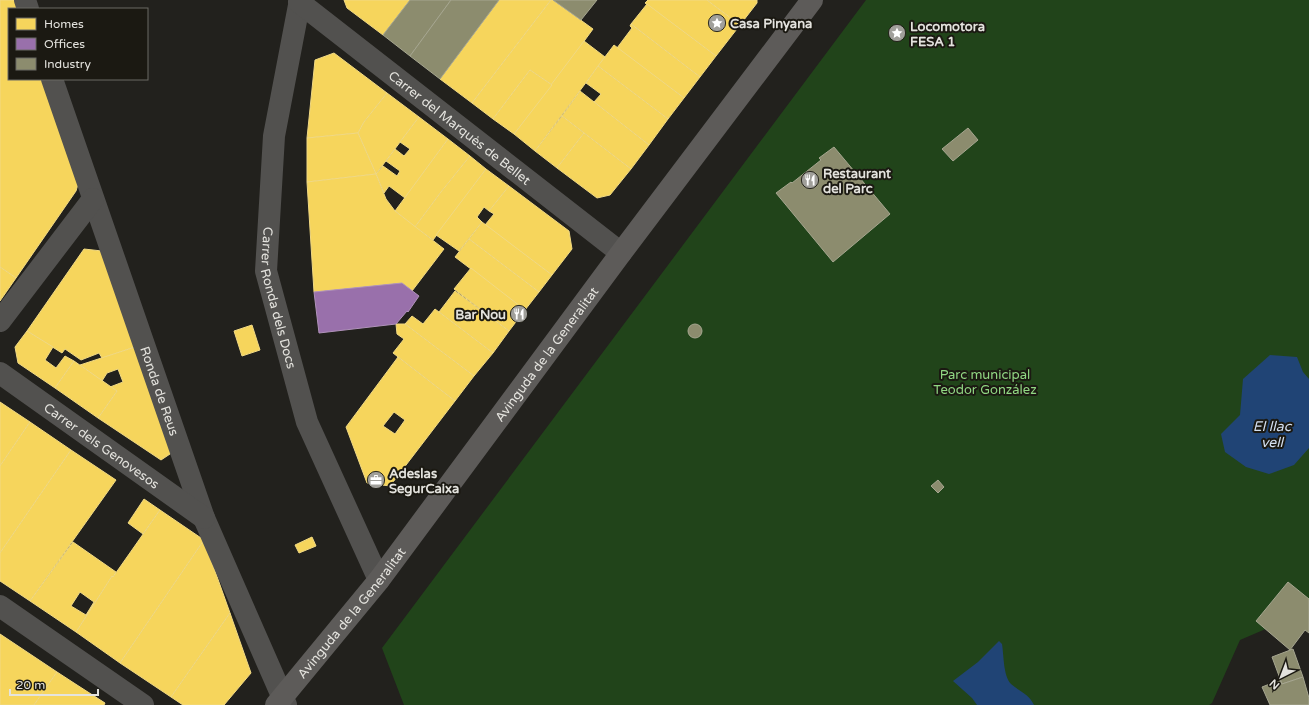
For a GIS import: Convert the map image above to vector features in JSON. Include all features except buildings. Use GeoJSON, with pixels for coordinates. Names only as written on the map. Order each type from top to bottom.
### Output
{"type":"FeatureCollection","features":[{"type":"Feature","properties":{"kind":"street","name":"Avinguda de la Generalitat"},"geometry":{"type":"LineString","coordinates":[[281,703],[379,580],[621,253],[812,0]]}},
{"type":"Feature","properties":{"kind":"street","name":"Carrer del Marquès de Bellet"},"geometry":{"type":"LineString","coordinates":[[300,1],[621,253]]}},
{"type":"Feature","properties":{"kind":"street","name":"Carrer Ronda dels Docs"},"geometry":{"type":"LineString","coordinates":[[300,1],[274,136],[266,271],[306,422],[379,580]]}},
{"type":"Feature","properties":{"kind":"street","name":"Ronda de Reus"},"geometry":{"type":"LineString","coordinates":[[52,80],[204,518],[281,703]]}},
{"type":"Feature","properties":{"kind":"street"},"geometry":{"type":"LineString","coordinates":[[0,321],[93,199]]}},
{"type":"Feature","properties":{"kind":"street","name":"Carrer dels Genovesos"},"geometry":{"type":"LineString","coordinates":[[0,373],[204,518]]}},
{"type":"Feature","properties":{"kind":"street"},"geometry":{"type":"LineString","coordinates":[[0,606],[143,705]]}},
{"type":"Feature","properties":{"kind":"green space","name":"Parc municipal Teodor González"},"geometry":{"type":"Polygon","coordinates":[[[866,0],[1309,0],[1309,614],[1277,624],[1240,640],[1212,703],[1209,705],[404,705],[382,648],[866,0]]]}},
{"type":"Feature","properties":{"kind":"water","name":"El llac vell"},"geometry":{"type":"Polygon","coordinates":[[[1270,355],[1297,357],[1303,372],[1309,379],[1309,448],[1294,465],[1269,474],[1246,467],[1225,452],[1221,434],[1240,415],[1243,379],[1270,355]]]}},
{"type":"Feature","properties":{"kind":"water"},"geometry":{"type":"Polygon","coordinates":[[[999,641],[1002,644],[1005,671],[1008,680],[1030,698],[1034,705],[977,705],[972,698],[953,681],[978,662],[999,641]]]}},
{"type":"Feature","properties":{"kind":"place","name":"Casa Pinyana"},"geometry":{"type":"Point","coordinates":[717,23]}},
{"type":"Feature","properties":{"kind":"place","name":"Locomotora FESA 1"},"geometry":{"type":"Point","coordinates":[897,33]}},
{"type":"Feature","properties":{"kind":"place","name":"Restaurant del Parc"},"geometry":{"type":"Point","coordinates":[810,180]}},
{"type":"Feature","properties":{"kind":"place","name":"Bar Nou"},"geometry":{"type":"Point","coordinates":[519,314]}},
{"type":"Feature","properties":{"kind":"place","name":"Adeslas SegurCaixa"},"geometry":{"type":"Point","coordinates":[376,480]}}]}
